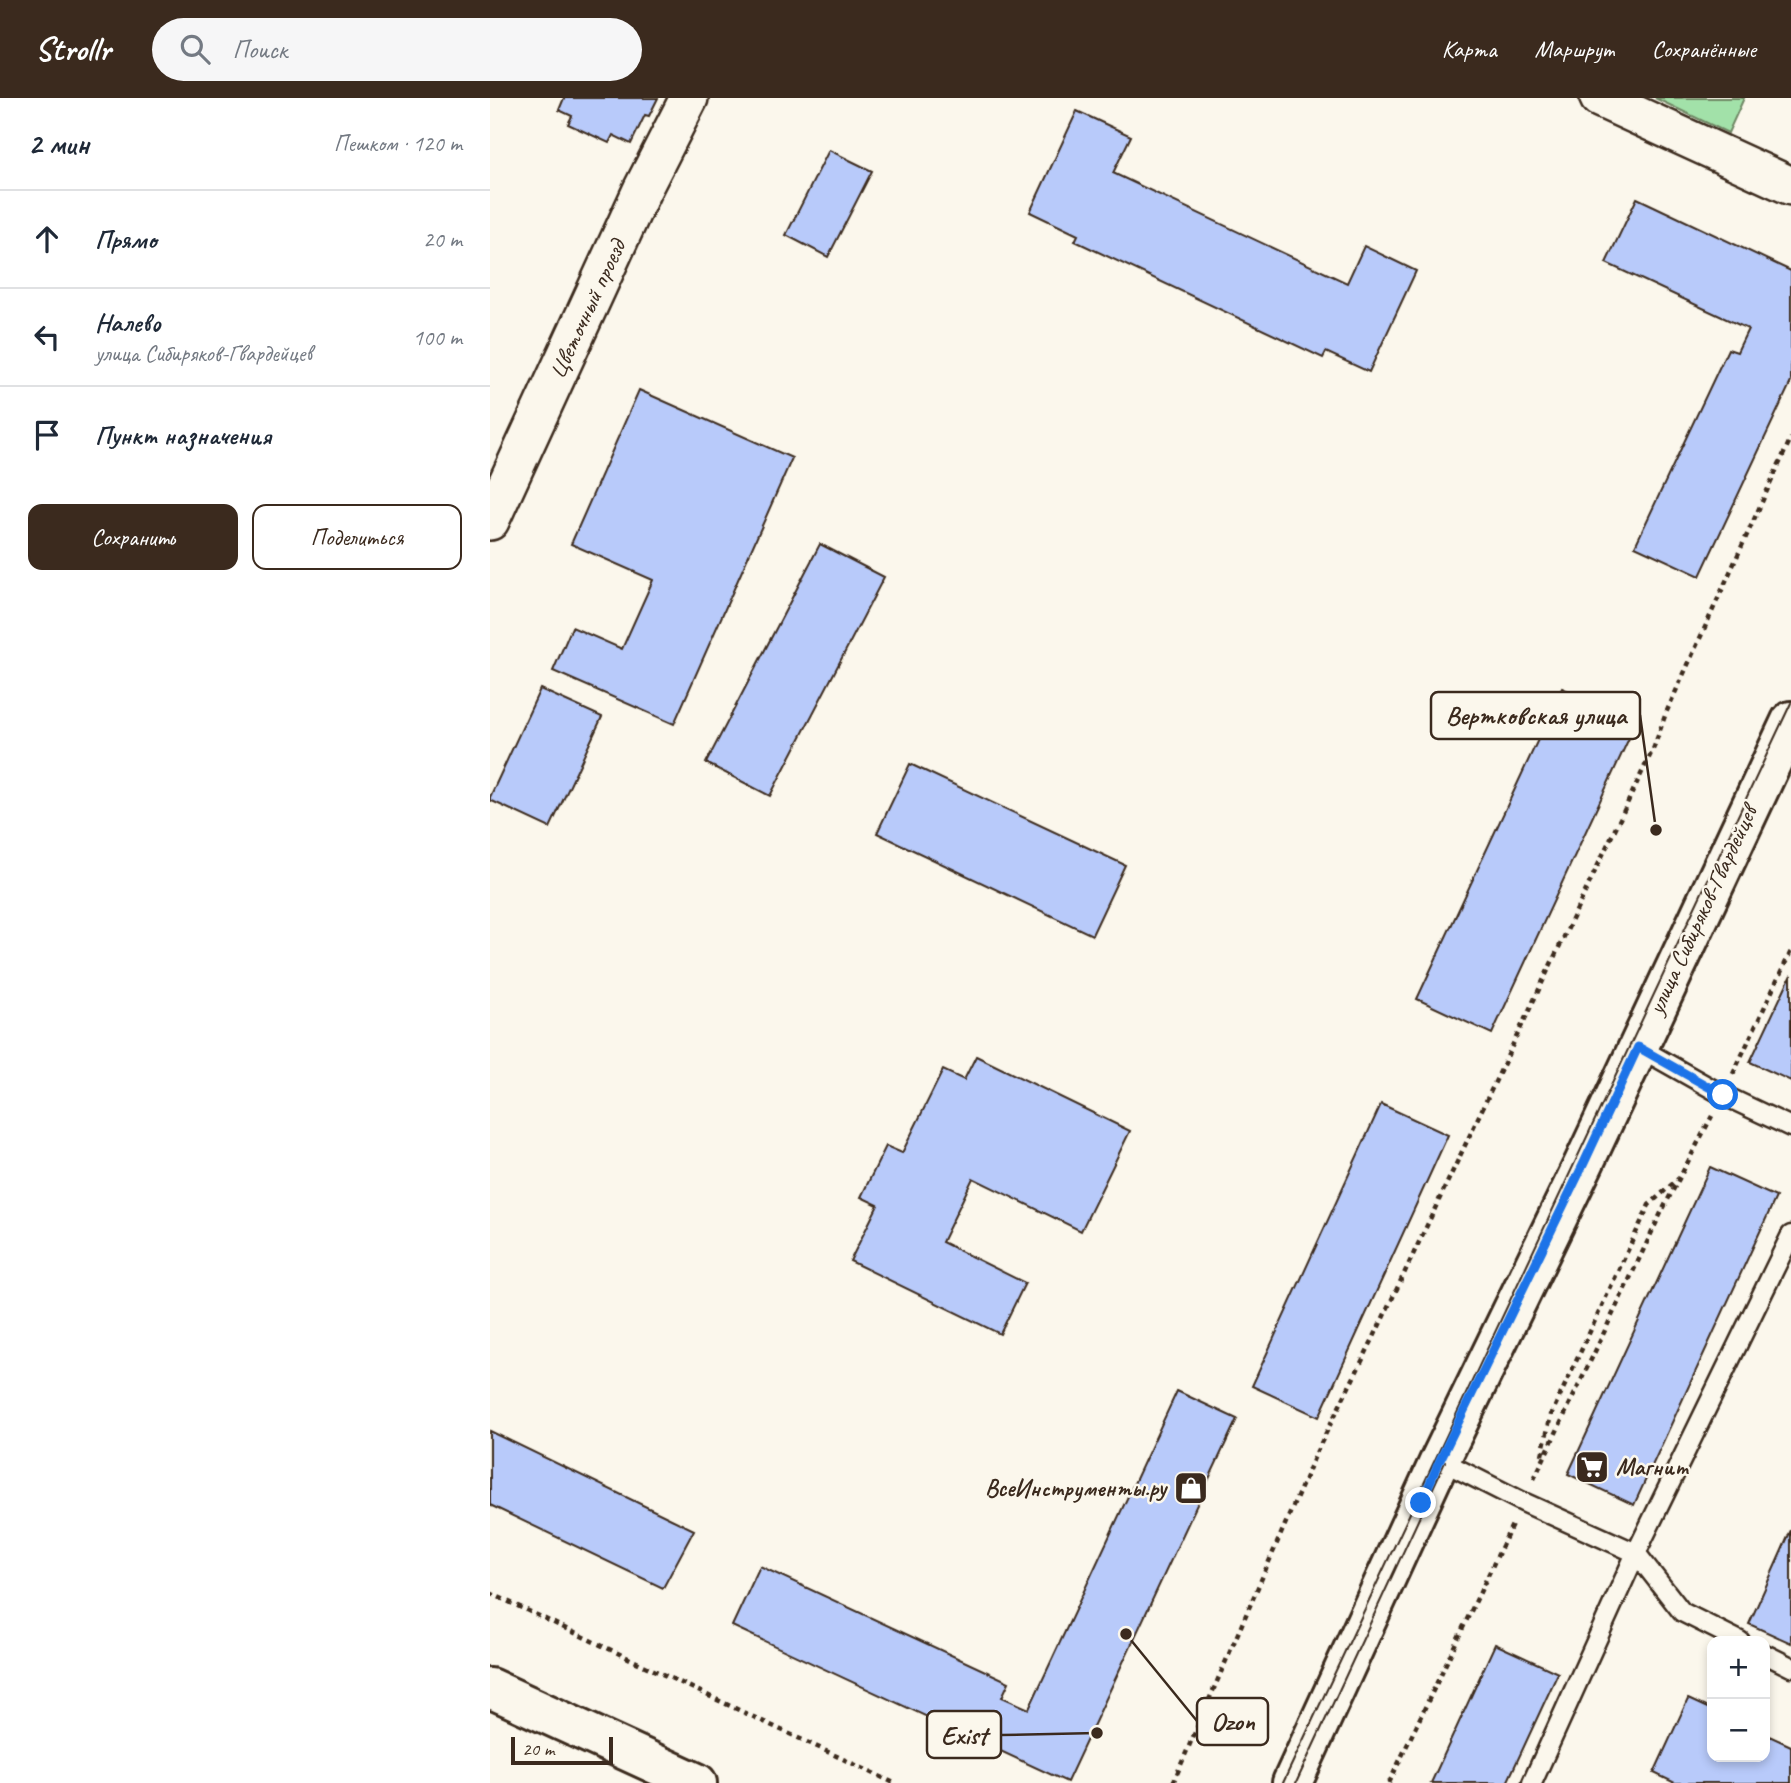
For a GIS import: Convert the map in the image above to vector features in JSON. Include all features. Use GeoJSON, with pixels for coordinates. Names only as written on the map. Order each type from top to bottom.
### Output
{"type":"FeatureCollection","features":[{"type":"Feature","properties":{"kind":"main road","name":"улица Сибиряков-Гвардейцев"},"geometry":{"type":"LineString","coordinates":[[1292,1783],[1440,1460],[1584,1163],[1791,721]]}},
{"type":"Feature","properties":{"kind":"main road"},"geometry":{"type":"LineString","coordinates":[[490,1688],[697,1783]]}},
{"type":"Feature","properties":{"kind":"street","name":"Цветочный проезд"},"geometry":{"type":"LineString","coordinates":[[490,522],[642,190],[689,98]]}},
{"type":"Feature","properties":{"kind":"street"},"geometry":{"type":"LineString","coordinates":[[1599,98],[1791,186]]}},
{"type":"Feature","properties":{"kind":"lane"},"geometry":{"type":"LineString","coordinates":[[1638,1047],[1723,1095],[1791,1127]]}},
{"type":"Feature","properties":{"kind":"lane"},"geometry":{"type":"LineString","coordinates":[[1532,1783],[1636,1553],[1791,1235]]}},
{"type":"Feature","properties":{"kind":"lane"},"geometry":{"type":"LineString","coordinates":[[1440,1460],[1523,1502],[1636,1553],[1682,1612],[1730,1636]]}},
{"type":"Feature","properties":{"kind":"lane"},"geometry":{"type":"LineString","coordinates":[[1770,1656],[1791,1667]]}},
{"type":"Feature","properties":{"kind":"path"},"geometry":{"type":"LineString","coordinates":[[1173,1783],[1317,1451],[1386,1312],[1654,747],[1666,713],[1791,438]]}},
{"type":"Feature","properties":{"kind":"path"},"geometry":{"type":"LineString","coordinates":[[1541,1464],[1551,1415],[1648,1205],[1682,1175]]}},
{"type":"Feature","properties":{"kind":"path"},"geometry":{"type":"LineString","coordinates":[[1389,1783],[1662,1211]]}},
{"type":"Feature","properties":{"kind":"path"},"geometry":{"type":"LineString","coordinates":[[490,1593],[894,1783]]}},
{"type":"Feature","properties":{"kind":"green space"},"geometry":{"type":"Polygon","coordinates":[[[1655,98],[1744,98],[1728,133],[1655,98]]]}},
{"type":"Feature","properties":{"kind":"building"},"geometry":{"type":"Polygon","coordinates":[[[564,98],[658,98],[649,116],[645,115],[631,144],[613,135],[609,143],[568,124],[572,116],[559,110],[564,98]]]}},
{"type":"Feature","properties":{"kind":"building"},"geometry":{"type":"Polygon","coordinates":[[[1077,111],[1131,136],[1113,173],[1347,283],[1364,246],[1416,271],[1369,372],[1326,352],[1323,358],[1075,241],[1078,235],[1030,212],[1077,111]]]}},
{"type":"Feature","properties":{"kind":"building"},"geometry":{"type":"Polygon","coordinates":[[[829,150],[872,171],[828,257],[786,235],[829,150]]]}},
{"type":"Feature","properties":{"kind":"building"},"geometry":{"type":"Polygon","coordinates":[[[1637,198],[1791,271],[1791,382],[1700,576],[1635,546],[1728,349],[1737,352],[1748,329],[1606,263],[1637,198]]]}},
{"type":"Feature","properties":{"kind":"building"},"geometry":{"type":"Polygon","coordinates":[[[639,390],[792,458],[674,724],[553,671],[572,627],[622,649],[653,580],[571,544],[639,390]]]}},
{"type":"Feature","properties":{"kind":"building"},"geometry":{"type":"Polygon","coordinates":[[[820,544],[884,577],[770,796],[706,763],[820,544]]]}},
{"type":"Feature","properties":{"kind":"building"},"geometry":{"type":"Polygon","coordinates":[[[1562,688],[1636,723],[1492,1034],[1417,999],[1562,688]]]}},
{"type":"Feature","properties":{"kind":"building"},"geometry":{"type":"Polygon","coordinates":[[[540,689],[602,717],[550,828],[490,800],[540,689]]]}},
{"type":"Feature","properties":{"kind":"building"},"geometry":{"type":"Polygon","coordinates":[[[910,764],[1125,865],[1092,935],[877,833],[910,764]]]}},
{"type":"Feature","properties":{"kind":"building"},"geometry":{"type":"Polygon","coordinates":[[[1791,975],[1791,1081],[1750,1062],[1791,975]]]}},
{"type":"Feature","properties":{"kind":"building"},"geometry":{"type":"Polygon","coordinates":[[[976,1056],[1130,1131],[1081,1231],[973,1178],[942,1242],[1025,1283],[1000,1334],[850,1261],[878,1205],[861,1197],[886,1146],[902,1153],[943,1070],[964,1080],[976,1056]]]}},
{"type":"Feature","properties":{"kind":"building"},"geometry":{"type":"Polygon","coordinates":[[[1381,1104],[1448,1135],[1319,1417],[1252,1386],[1381,1104]]]}},
{"type":"Feature","properties":{"kind":"building"},"geometry":{"type":"Polygon","coordinates":[[[1710,1167],[1776,1197],[1634,1505],[1568,1474],[1710,1167]]]}},
{"type":"Feature","properties":{"kind":"building"},"geometry":{"type":"Polygon","coordinates":[[[1177,1391],[1237,1419],[1067,1782],[732,1626],[760,1566],[1009,1682],[1002,1697],[1029,1709],[1177,1391]]]}},
{"type":"Feature","properties":{"kind":"building"},"geometry":{"type":"Polygon","coordinates":[[[490,1431],[694,1530],[663,1588],[490,1505],[490,1431]]]}},
{"type":"Feature","properties":{"kind":"building"},"geometry":{"type":"Polygon","coordinates":[[[1791,1530],[1791,1643],[1749,1624],[1791,1530]]]}},
{"type":"Feature","properties":{"kind":"building"},"geometry":{"type":"Polygon","coordinates":[[[1495,1644],[1558,1673],[1507,1783],[1431,1783],[1495,1644]]]}},
{"type":"Feature","properties":{"kind":"building"},"geometry":{"type":"Polygon","coordinates":[[[1688,1699],[1707,1708],[1707,1762],[1770,1762],[1770,1736],[1791,1746],[1791,1783],[1675,1783],[1654,1773],[1688,1699]]]}},
{"type":"Feature","properties":{"kind":"tram line"},"geometry":{"type":"LineString","coordinates":[[1283,1783],[1791,703]]}},
{"type":"Feature","properties":{"kind":"tram line"},"geometry":{"type":"LineString","coordinates":[[1296,1783],[1445,1462]]}},
{"type":"Feature","properties":{"kind":"place","name":"Вертковская улица"},"geometry":{"type":"Point","coordinates":[1656,830]}},
{"type":"Feature","properties":{"kind":"place","name":"Магнит"},"geometry":{"type":"Point","coordinates":[1592,1467]}},
{"type":"Feature","properties":{"kind":"place","name":"ВсеИнструменты.ру"},"geometry":{"type":"Point","coordinates":[1191,1488]}},
{"type":"Feature","properties":{"kind":"place","name":"Ozon"},"geometry":{"type":"Point","coordinates":[1126,1634]}},
{"type":"Feature","properties":{"kind":"place","name":"Exist"},"geometry":{"type":"Point","coordinates":[1097,1733]}},
{"type":"Feature","properties":{"kind":"route"},"geometry":{"type":"LineString","coordinates":[[1421,1503],[1638,1047],[1723,1095]]}}]}
